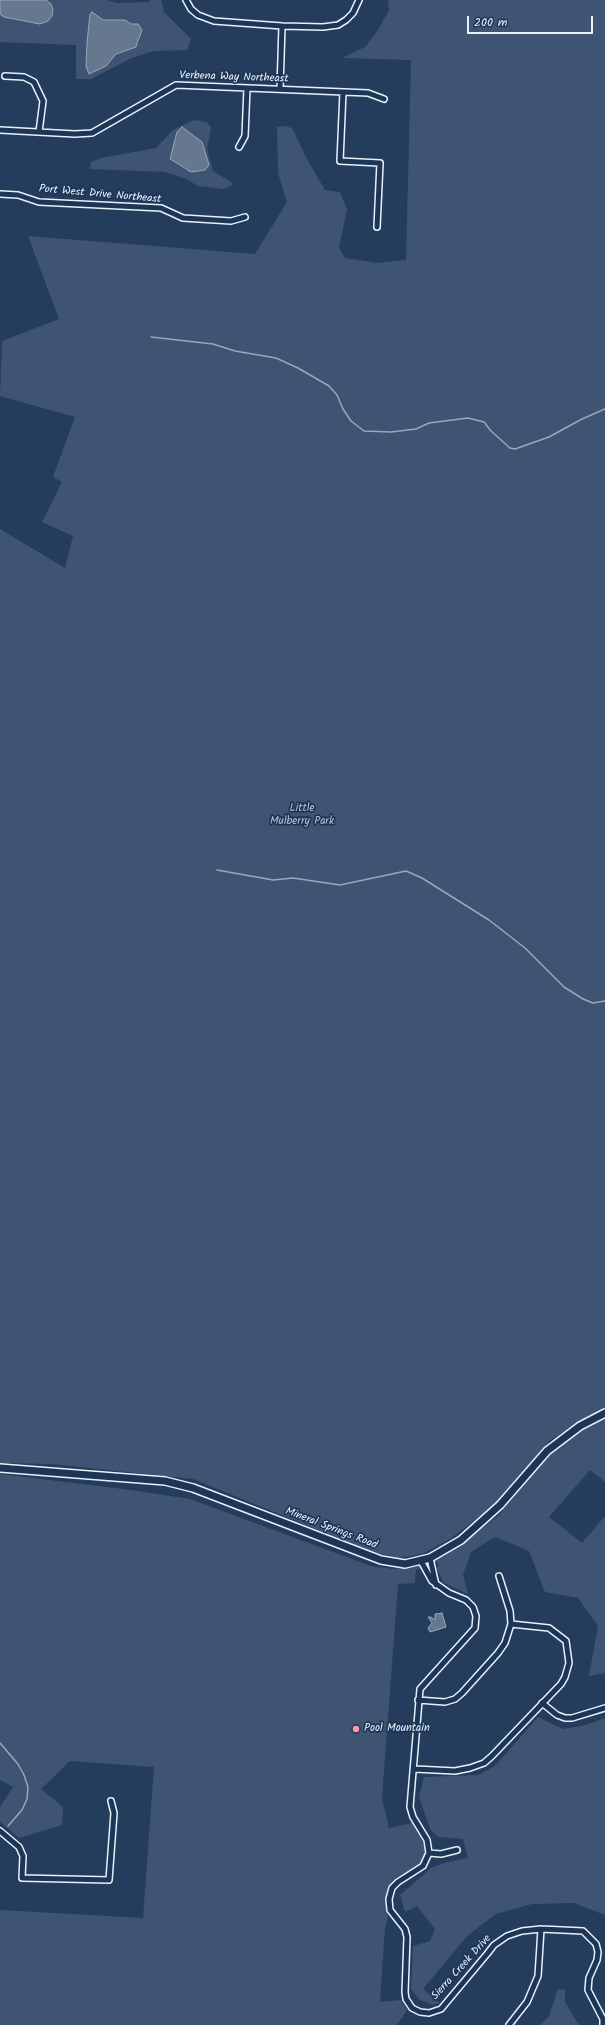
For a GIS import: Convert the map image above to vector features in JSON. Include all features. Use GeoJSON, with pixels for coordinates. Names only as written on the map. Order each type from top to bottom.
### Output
{"type":"FeatureCollection","features":[{"type":"Feature","properties":{"kind":"street"},"geometry":{"type":"LineString","coordinates":[[186,0],[191,9],[214,21],[282,26],[323,27],[338,25],[353,13],[359,1]]}},
{"type":"Feature","properties":{"kind":"street"},"geometry":{"type":"LineString","coordinates":[[280,89],[282,26]]}},
{"type":"Feature","properties":{"kind":"street"},"geometry":{"type":"LineString","coordinates":[[5,76],[24,77],[34,82],[43,101],[39,132]]}},
{"type":"Feature","properties":{"kind":"street","name":"Verbena Way Northeast"},"geometry":{"type":"LineString","coordinates":[[0,130],[75,134],[92,133],[176,85],[368,93],[384,99]]}},
{"type":"Feature","properties":{"kind":"street"},"geometry":{"type":"LineString","coordinates":[[238,147],[245,136],[247,88]]}},
{"type":"Feature","properties":{"kind":"street"},"geometry":{"type":"LineString","coordinates":[[343,92],[340,161],[380,163],[377,227]]}},
{"type":"Feature","properties":{"kind":"street","name":"Port West Drive Northeast"},"geometry":{"type":"LineString","coordinates":[[0,194],[18,196],[39,202],[161,208],[183,218],[231,221],[245,217]]}},
{"type":"Feature","properties":{"kind":"street","name":"Mineral Springs Road"},"geometry":{"type":"LineString","coordinates":[[0,1468],[165,1481],[223,1498],[382,1560],[405,1564],[430,1558],[461,1540],[485,1520],[547,1451],[557,1442],[605,1414]]}},
{"type":"Feature","properties":{"kind":"street"},"geometry":{"type":"LineString","coordinates":[[430,1558],[436,1585]]}},
{"type":"Feature","properties":{"kind":"street"},"geometry":{"type":"LineString","coordinates":[[421,1561],[428,1578],[436,1585],[466,1600],[473,1607],[476,1616],[475,1628],[420,1689],[418,1700],[415,1769],[410,1807],[413,1817],[427,1840],[430,1853],[441,1854],[457,1850]]}},
{"type":"Feature","properties":{"kind":"street"},"geometry":{"type":"LineString","coordinates":[[418,1700],[445,1702],[454,1699],[462,1693],[498,1653],[505,1643],[511,1624],[510,1611],[499,1576]]}},
{"type":"Feature","properties":{"kind":"street"},"geometry":{"type":"LineString","coordinates":[[415,1769],[455,1771],[484,1763],[565,1677],[569,1663],[566,1641],[549,1628],[511,1624]]}},
{"type":"Feature","properties":{"kind":"street"},"geometry":{"type":"LineString","coordinates":[[542,1703],[557,1715],[565,1718],[572,1718],[605,1708]]}},
{"type":"Feature","properties":{"kind":"street"},"geometry":{"type":"LineString","coordinates":[[0,1831],[19,1847],[23,1856],[22,1878],[109,1880],[114,1813],[111,1801]]}},
{"type":"Feature","properties":{"kind":"street","name":"Sierra Creek Drive"},"geometry":{"type":"LineString","coordinates":[[430,1853],[423,1866],[398,1882],[392,1888],[388,1899],[390,1910],[405,1929],[407,1937],[404,1992],[406,1999],[412,2008],[420,2012],[429,2013],[441,2009],[494,1945],[507,1936],[522,1931],[540,1929],[582,1931],[596,1944],[597,1960],[589,1978],[588,1990],[603,2020],[602,2025]]}},
{"type":"Feature","properties":{"kind":"street"},"geometry":{"type":"LineString","coordinates":[[509,2025],[527,2002],[538,1976],[540,1929]]}},
{"type":"Feature","properties":{"kind":"green space"},"geometry":{"type":"Polygon","coordinates":[[[46,0],[106,0],[117,3],[161,0],[164,12],[191,39],[187,50],[154,51],[132,58],[91,79],[76,79],[76,45],[0,42],[0,14],[40,24],[48,21],[53,11],[51,4],[46,0]],[[90,14],[86,66],[106,66],[116,54],[132,48],[139,43],[142,30],[140,26],[131,24],[125,20],[103,20],[90,14]]]}},
{"type":"Feature","properties":{"kind":"green space","name":"Little Mulberry Park"},"geometry":{"type":"Polygon","coordinates":[[[388,0],[605,0],[605,1408],[549,1441],[495,1505],[450,1539],[422,1554],[398,1558],[370,1551],[193,1479],[52,1464],[0,1463],[0,529],[65,568],[73,536],[42,522],[62,482],[53,477],[75,417],[0,396],[2,341],[59,319],[28,236],[255,254],[287,202],[278,173],[277,127],[285,126],[292,128],[308,161],[325,190],[340,192],[347,209],[339,248],[345,258],[377,263],[406,260],[411,60],[342,58],[365,47],[378,30],[389,10],[388,0]]]}},
{"type":"Feature","properties":{"kind":"green space"},"geometry":{"type":"Polygon","coordinates":[[[194,120],[207,122],[211,127],[207,149],[213,171],[234,184],[224,189],[198,186],[186,179],[165,172],[90,169],[91,162],[101,158],[156,148],[173,130],[194,120]],[[184,128],[177,132],[171,156],[173,161],[186,170],[202,142],[184,128]]]}},
{"type":"Feature","properties":{"kind":"green space"},"geometry":{"type":"Polygon","coordinates":[[[605,1418],[605,1482],[590,1470],[549,1517],[582,1543],[605,1516],[605,1673],[589,1676],[598,1626],[578,1598],[545,1592],[529,1551],[495,1537],[471,1552],[463,1575],[468,1594],[444,1583],[437,1570],[438,1562],[416,1570],[415,1583],[398,1584],[382,1798],[389,1828],[412,1823],[425,1846],[426,1854],[422,1863],[396,1878],[388,1889],[385,1905],[388,1918],[385,1928],[380,2002],[401,2000],[407,2010],[397,2025],[0,2025],[0,1910],[143,1918],[154,1767],[70,1761],[41,1789],[63,1807],[62,1825],[19,1838],[0,1822],[0,1807],[13,1787],[0,1780],[0,1474],[131,1490],[190,1499],[371,1566],[393,1569],[415,1567],[429,1563],[465,1542],[499,1515],[554,1449],[581,1430],[605,1418]]]}},
{"type":"Feature","properties":{"kind":"green space"},"geometry":{"type":"Polygon","coordinates":[[[538,1717],[563,1729],[586,1725],[605,1718],[605,1915],[574,1903],[532,1904],[496,1914],[467,1936],[423,1989],[440,2003],[433,2005],[420,2000],[411,1989],[413,1946],[430,1941],[435,1929],[417,1906],[405,1912],[400,1895],[431,1868],[447,1862],[468,1858],[463,1839],[438,1837],[430,1829],[419,1797],[424,1777],[478,1775],[495,1766],[538,1717]]]}},
{"type":"Feature","properties":{"kind":"green space"},"geometry":{"type":"Polygon","coordinates":[[[558,1989],[565,1990],[565,2002],[579,2025],[540,2025],[549,2016],[558,1989]]]}},
{"type":"Feature","properties":{"kind":"shaded area"},"geometry":{"type":"Polygon","coordinates":[[[0,0],[46,0],[51,4],[53,10],[52,16],[48,21],[40,24],[4,17],[0,14],[0,0]]]}},
{"type":"Feature","properties":{"kind":"shaded area"},"geometry":{"type":"Polygon","coordinates":[[[92,12],[103,20],[125,20],[131,24],[138,24],[142,30],[136,47],[116,54],[106,66],[89,74],[86,66],[87,43],[90,14],[92,12]]]}},
{"type":"Feature","properties":{"kind":"shaded area"},"geometry":{"type":"Polygon","coordinates":[[[182,127],[202,142],[209,165],[205,170],[191,172],[170,159],[177,132],[182,127]]]}},
{"type":"Feature","properties":{"kind":"shaded area"},"geometry":{"type":"Polygon","coordinates":[[[442,1613],[446,1627],[430,1632],[428,1628],[432,1623],[428,1617],[435,1620],[435,1614],[442,1613]]]}},
{"type":"Feature","properties":{"kind":"waterway"},"geometry":{"type":"LineString","coordinates":[[151,337],[213,344],[235,351],[276,358],[298,368],[329,386],[337,395],[343,409],[351,421],[364,431],[391,432],[416,429],[429,423],[468,418],[484,422],[491,431],[510,448],[515,449],[549,437],[582,419],[605,409]]}},
{"type":"Feature","properties":{"kind":"waterway"},"geometry":{"type":"LineString","coordinates":[[217,870],[273,880],[293,878],[340,885],[406,871],[422,878],[489,920],[525,948],[564,987],[583,999],[593,1003],[605,1001]]}},
{"type":"Feature","properties":{"kind":"waterway"},"geometry":{"type":"LineString","coordinates":[[0,1743],[18,1764],[28,1787],[27,1799],[22,1810],[8,1826]]}},
{"type":"Feature","properties":{"kind":"place","name":"Pool Mountain"},"geometry":{"type":"Point","coordinates":[356,1729]}}]}
